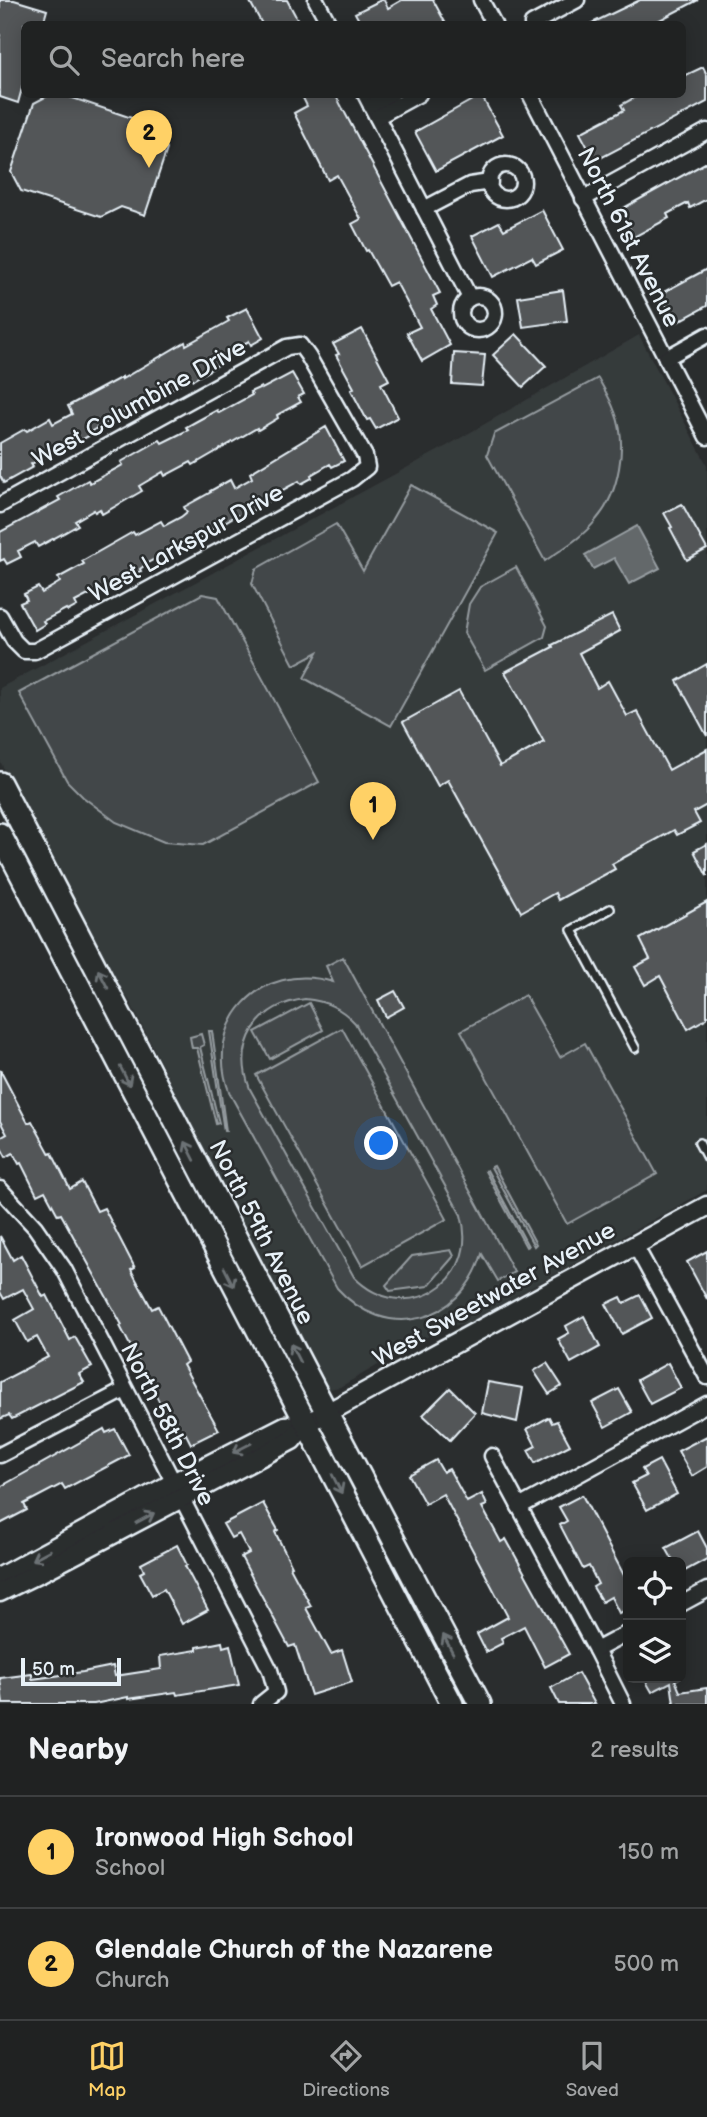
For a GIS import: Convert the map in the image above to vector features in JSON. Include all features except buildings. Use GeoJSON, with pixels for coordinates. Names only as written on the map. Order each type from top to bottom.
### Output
{"type":"FeatureCollection","features":[{"type":"Feature","properties":{"kind":"main road","name":"North 59th Avenue"},"geometry":{"type":"LineString","coordinates":[[0,783],[480,1704]]}},
{"type":"Feature","properties":{"kind":"main road","name":"North 59th Avenue"},"geometry":{"type":"LineString","coordinates":[[0,834],[452,1704]]}},
{"type":"Feature","properties":{"kind":"main road"},"geometry":{"type":"LineString","coordinates":[[94,1015],[113,1032],[134,1040]]}},
{"type":"Feature","properties":{"kind":"street"},"geometry":{"type":"LineString","coordinates":[[316,0],[327,21]]}},
{"type":"Feature","properties":{"kind":"street"},"geometry":{"type":"LineString","coordinates":[[481,0],[492,21]]}},
{"type":"Feature","properties":{"kind":"street"},"geometry":{"type":"LineString","coordinates":[[538,21],[577,0]]}},
{"type":"Feature","properties":{"kind":"street"},"geometry":{"type":"LineString","coordinates":[[403,98],[371,106],[470,298]]}},
{"type":"Feature","properties":{"kind":"street","name":"North 61st Avenue"},"geometry":{"type":"LineString","coordinates":[[532,98],[707,437]]}},
{"type":"Feature","properties":{"kind":"street"},"geometry":{"type":"LineString","coordinates":[[583,199],[707,131]]}},
{"type":"Feature","properties":{"kind":"street"},"geometry":{"type":"LineString","coordinates":[[425,209],[470,185],[490,182]]}},
{"type":"Feature","properties":{"kind":"street"},"geometry":{"type":"LineString","coordinates":[[666,358],[707,335]]}},
{"type":"Feature","properties":{"kind":"street","name":"West Columbine Drive"},"geometry":{"type":"LineString","coordinates":[[0,505],[287,347],[300,345],[365,456],[367,467]]}},
{"type":"Feature","properties":{"kind":"street","name":"West Larkspur Drive"},"geometry":{"type":"LineString","coordinates":[[0,616],[14,641],[24,651],[35,651],[352,479],[367,467]]}},
{"type":"Feature","properties":{"kind":"street","name":"North 58th Drive"},"geometry":{"type":"LineString","coordinates":[[0,1189],[36,1227],[64,1269],[270,1670],[276,1692],[261,1704]]}},
{"type":"Feature","properties":{"kind":"street","name":"West Sweetwater Avenue"},"geometry":{"type":"LineString","coordinates":[[177,1491],[285,1426],[305,1424],[327,1413],[707,1206]]}},
{"type":"Feature","properties":{"kind":"street"},"geometry":{"type":"LineString","coordinates":[[635,1245],[707,1377]]}},
{"type":"Feature","properties":{"kind":"street"},"geometry":{"type":"LineString","coordinates":[[0,1455],[125,1390]]}},
{"type":"Feature","properties":{"kind":"street"},"geometry":{"type":"LineString","coordinates":[[519,1507],[707,1404]]}},
{"type":"Feature","properties":{"kind":"street"},"geometry":{"type":"LineString","coordinates":[[492,1456],[623,1704]]}},
{"type":"Feature","properties":{"kind":"street"},"geometry":{"type":"LineString","coordinates":[[0,1577],[177,1491]]}},
{"type":"Feature","properties":{"kind":"street"},"geometry":{"type":"LineString","coordinates":[[0,1592],[177,1491]]}},
{"type":"Feature","properties":{"kind":"street"},"geometry":{"type":"LineString","coordinates":[[686,1601],[707,1590]]}},
{"type":"Feature","properties":{"kind":"street"},"geometry":{"type":"LineString","coordinates":[[596,1650],[623,1636]]}},
{"type":"Feature","properties":{"kind":"lane"},"geometry":{"type":"LineString","coordinates":[[610,909],[572,930],[635,1048]]}},
{"type":"Feature","properties":{"kind":"lane"},"geometry":{"type":"LineString","coordinates":[[699,1143],[707,1158]]}},
{"type":"Feature","properties":{"kind":"shaded area"},"geometry":{"type":"Polygon","coordinates":[[[639,335],[707,465],[707,1190],[469,1322],[439,1330],[340,1387],[329,1389],[321,1385],[194,1140],[177,1095],[130,1002],[79,919],[0,761],[0,688],[445,447],[639,335]]]}},
{"type":"Feature","properties":{"kind":"shaded area"},"geometry":{"type":"Polygon","coordinates":[[[598,378],[612,403],[619,425],[621,453],[616,483],[604,509],[591,526],[545,561],[487,455],[494,434],[598,378]]]}},
{"type":"Feature","properties":{"kind":"shaded area"},"geometry":{"type":"Polygon","coordinates":[[[411,485],[498,533],[391,726],[304,678],[318,652],[294,665],[252,584],[256,569],[336,524],[363,571],[411,485]]]}},
{"type":"Feature","properties":{"kind":"shaded area"},"geometry":{"type":"Polygon","coordinates":[[[637,526],[660,568],[629,584],[614,558],[593,569],[585,555],[637,526]]]}},
{"type":"Feature","properties":{"kind":"shaded area"},"geometry":{"type":"Polygon","coordinates":[[[516,567],[547,626],[544,637],[485,670],[464,633],[469,604],[480,587],[516,567]]]}},
{"type":"Feature","properties":{"kind":"shaded area"},"geometry":{"type":"Polygon","coordinates":[[[202,594],[218,597],[319,782],[203,845],[164,842],[116,822],[83,797],[67,781],[19,693],[202,594]]]}},
{"type":"Feature","properties":{"kind":"shaded area"},"geometry":{"type":"Polygon","coordinates":[[[343,957],[514,1272],[498,1281],[482,1254],[472,1278],[457,1297],[440,1310],[420,1318],[399,1320],[377,1316],[356,1305],[337,1288],[230,1094],[223,1068],[224,1043],[231,1022],[244,1003],[261,989],[282,980],[306,978],[333,982],[326,966],[343,957]],[[305,999],[274,1009],[253,1029],[247,1042],[245,1057],[250,1089],[354,1277],[374,1292],[395,1299],[415,1298],[434,1291],[449,1278],[460,1261],[464,1240],[461,1215],[355,1023],[339,1009],[305,999]]]}},
{"type":"Feature","properties":{"kind":"shaded area"},"geometry":{"type":"Polygon","coordinates":[[[525,995],[560,1057],[585,1043],[657,1174],[567,1224],[461,1031],[525,995]]]}},
{"type":"Feature","properties":{"kind":"shaded area"},"geometry":{"type":"Polygon","coordinates":[[[309,1003],[323,1030],[270,1059],[255,1032],[309,1003]]]}},
{"type":"Feature","properties":{"kind":"shaded area"},"geometry":{"type":"Polygon","coordinates":[[[342,1028],[447,1219],[362,1266],[256,1075],[342,1028]]]}},
{"type":"Feature","properties":{"kind":"shaded area"},"geometry":{"type":"Polygon","coordinates":[[[209,1031],[212,1031],[226,1131],[224,1131],[209,1031]]]}},
{"type":"Feature","properties":{"kind":"shaded area"},"geometry":{"type":"Polygon","coordinates":[[[201,1034],[204,1045],[200,1047],[219,1123],[216,1124],[197,1048],[192,1048],[190,1037],[201,1034]]]}},
{"type":"Feature","properties":{"kind":"shaded area"},"geometry":{"type":"Polygon","coordinates":[[[494,1166],[536,1244],[534,1246],[491,1167],[494,1166]]]}},
{"type":"Feature","properties":{"kind":"shaded area"},"geometry":{"type":"Polygon","coordinates":[[[487,1170],[528,1246],[526,1247],[485,1171],[487,1170]]]}},
{"type":"Feature","properties":{"kind":"shaded area"},"geometry":{"type":"Polygon","coordinates":[[[451,1250],[454,1256],[428,1286],[390,1291],[386,1285],[412,1256],[451,1250]]]}},
{"type":"Feature","properties":{"kind":"place","name":"Glendale Church of the Nazarene"},"geometry":{"type":"Point","coordinates":[149,168]}},
{"type":"Feature","properties":{"kind":"place","name":"Ironwood High School"},"geometry":{"type":"Point","coordinates":[373,840]}}]}
